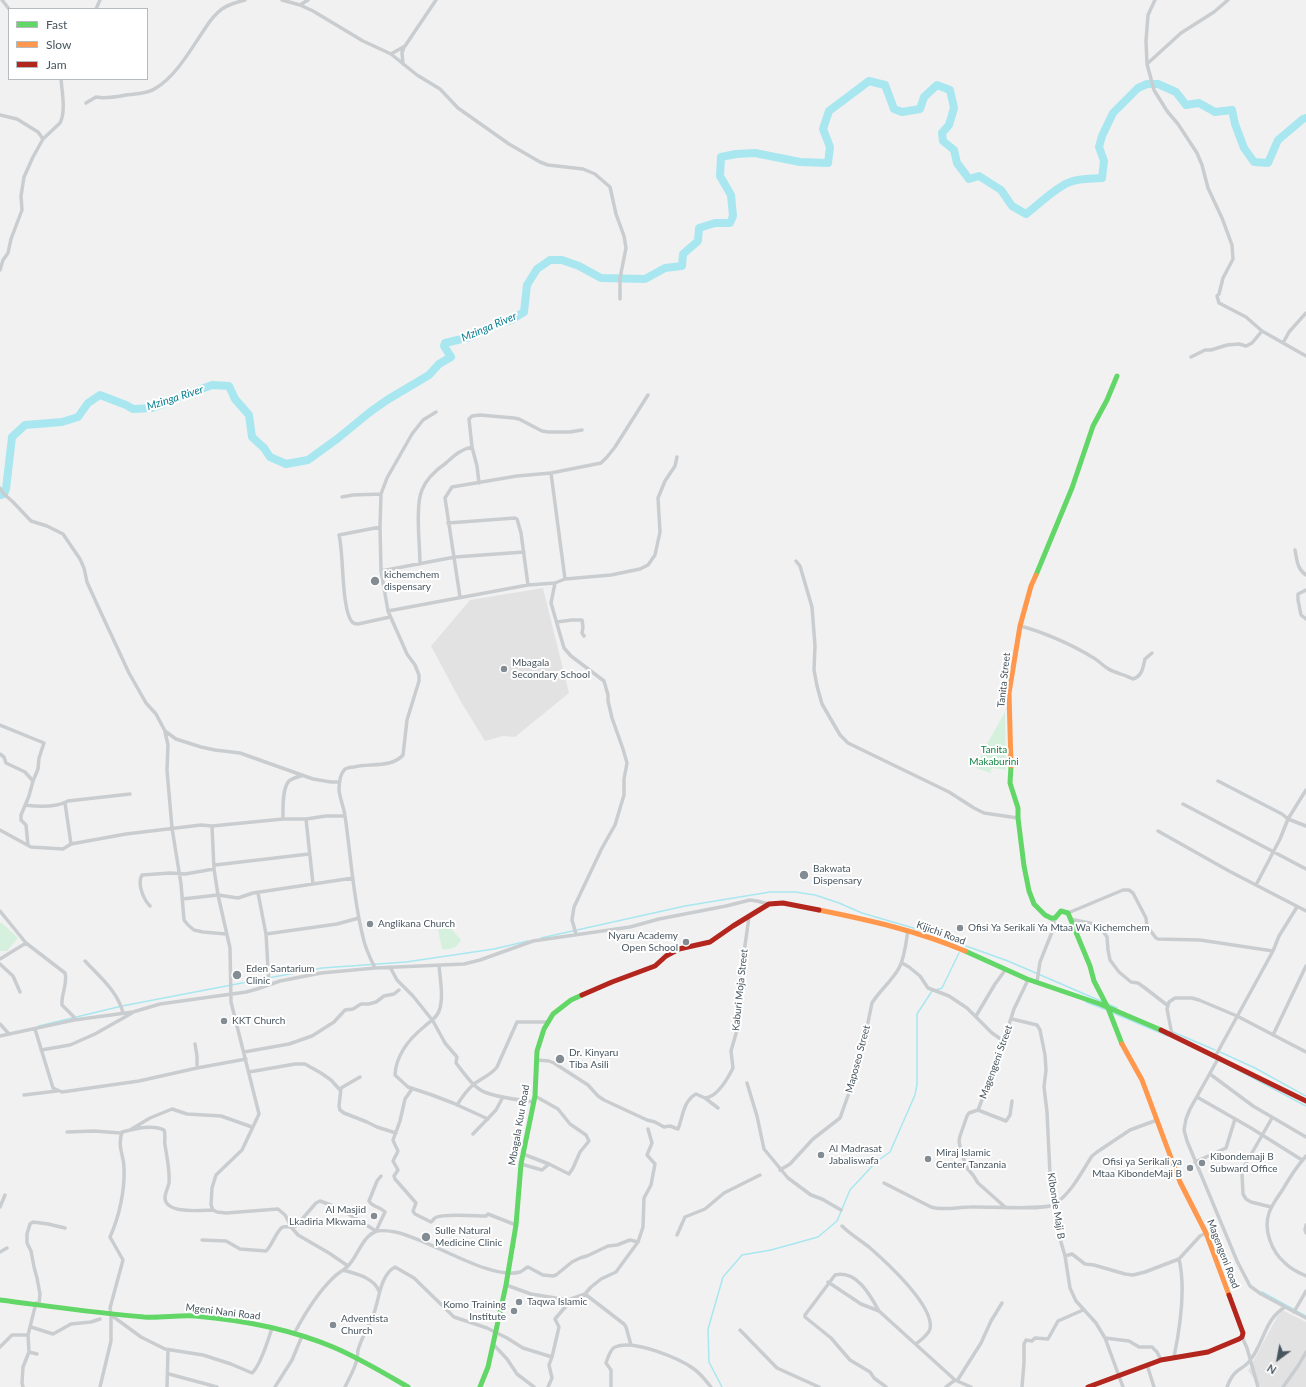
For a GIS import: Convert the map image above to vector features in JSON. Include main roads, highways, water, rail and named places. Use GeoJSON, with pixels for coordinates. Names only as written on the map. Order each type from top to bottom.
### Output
{"type":"FeatureCollection","features":[{"type":"Feature","properties":{"kind":"waterway","name":"Mzinga River"},"geometry":{"type":"LineString","coordinates":[[0,495],[4,494],[6,489],[12,437],[25,425],[62,422],[78,417],[88,403],[100,395],[133,409],[152,408],[212,385],[229,386],[235,399],[249,415],[252,437],[264,448],[270,457],[286,464],[308,460],[370,412],[429,375],[439,364],[451,357],[444,346],[445,343],[470,337],[490,327],[511,320],[524,312],[527,285],[537,269],[550,260],[562,260],[579,266],[601,278],[645,279],[665,268],[682,266],[683,254],[698,241],[699,228],[715,223],[730,223],[733,216],[731,195],[720,176],[721,157],[736,154],[755,153],[800,162],[828,163],[830,147],[823,129],[829,111],[869,81],[885,85],[894,109],[902,112],[920,109],[924,97],[937,85],[950,90],[954,108],[949,125],[942,133],[943,141],[954,150],[957,163],[969,179],[979,176],[1001,190],[1012,206],[1026,214],[1065,184],[1078,180],[1102,178],[1104,161],[1099,147],[1102,136],[1113,113],[1138,88],[1147,84],[1158,84],[1176,92],[1186,105],[1199,103],[1215,112],[1232,110],[1235,124],[1244,148],[1254,162],[1268,163],[1278,140],[1306,118]]}},
{"type":"Feature","properties":{"kind":"waterway"},"geometry":{"type":"LineString","coordinates":[[541,938],[685,906],[770,892],[795,892],[815,895],[862,913],[927,932],[1008,961],[1103,1002]]}},
{"type":"Feature","properties":{"kind":"waterway"},"geometry":{"type":"LineString","coordinates":[[39,1026],[122,1006],[322,968],[406,962],[494,949],[528,941]]}},
{"type":"Feature","properties":{"kind":"waterway"},"geometry":{"type":"LineString","coordinates":[[936,990],[942,988],[959,953]]}},
{"type":"Feature","properties":{"kind":"waterway"},"geometry":{"type":"LineString","coordinates":[[722,1387],[709,1362],[708,1329],[723,1277],[742,1255],[771,1250],[818,1237],[837,1221],[850,1190],[876,1162],[890,1152],[915,1095],[917,1084],[917,1014],[932,991]]}},
{"type":"Feature","properties":{"kind":"waterway"},"geometry":{"type":"LineString","coordinates":[[1086,1002],[1107,1010]]}},
{"type":"Feature","properties":{"kind":"waterway"},"geometry":{"type":"LineString","coordinates":[[1108,1004],[1117,1008]]}},
{"type":"Feature","properties":{"kind":"waterway"},"geometry":{"type":"LineString","coordinates":[[1111,1012],[1168,1036]]}},
{"type":"Feature","properties":{"kind":"waterway"},"geometry":{"type":"LineString","coordinates":[[1173,1032],[1215,1050]]}},
{"type":"Feature","properties":{"kind":"waterway"},"geometry":{"type":"LineString","coordinates":[[1220,1052],[1255,1068],[1306,1096]]}},
{"type":"Feature","properties":{"kind":"waterway"},"geometry":{"type":"LineString","coordinates":[[1219,1060],[1306,1106]]}},
{"type":"Feature","properties":{"kind":"waterway"},"geometry":{"type":"LineString","coordinates":[[1262,1292],[1306,1316]]}},
{"type":"Feature","properties":{"kind":"place","name":"kichemchem dispensary"},"geometry":{"type":"Point","coordinates":[375,581]}},
{"type":"Feature","properties":{"kind":"place","name":"Mbagala Secondary School"},"geometry":{"type":"Point","coordinates":[504,669]}},
{"type":"Feature","properties":{"kind":"place","name":"Bakwata Dispensary"},"geometry":{"type":"Point","coordinates":[804,875]}},
{"type":"Feature","properties":{"kind":"place","name":"Anglikana Church"},"geometry":{"type":"Point","coordinates":[370,924]}},
{"type":"Feature","properties":{"kind":"place","name":"Ofisi Ya Serikali Ya Mtaa Wa Kichemchem"},"geometry":{"type":"Point","coordinates":[960,928]}},
{"type":"Feature","properties":{"kind":"place","name":"Nyaru Academy Open School"},"geometry":{"type":"Point","coordinates":[686,942]}},
{"type":"Feature","properties":{"kind":"place","name":"Eden Santarium Clinic"},"geometry":{"type":"Point","coordinates":[237,975]}},
{"type":"Feature","properties":{"kind":"place","name":"KKT Church"},"geometry":{"type":"Point","coordinates":[224,1021]}},
{"type":"Feature","properties":{"kind":"place","name":"Dr. Kinyaru Tiba Asili"},"geometry":{"type":"Point","coordinates":[560,1059]}},
{"type":"Feature","properties":{"kind":"place","name":"Al Madrasat Jabaliswafa"},"geometry":{"type":"Point","coordinates":[821,1155]}},
{"type":"Feature","properties":{"kind":"place","name":"Miraj Islamic Center Tanzania"},"geometry":{"type":"Point","coordinates":[928,1159]}},
{"type":"Feature","properties":{"kind":"place","name":"Kibondemaji B Subward Office"},"geometry":{"type":"Point","coordinates":[1202,1163]}},
{"type":"Feature","properties":{"kind":"place","name":"Ofisi ya Serikali ya Mtaa KibondeMaji B"},"geometry":{"type":"Point","coordinates":[1190,1168]}},
{"type":"Feature","properties":{"kind":"place","name":"Al Masjid Lkadiria Mkwama"},"geometry":{"type":"Point","coordinates":[374,1216]}},
{"type":"Feature","properties":{"kind":"place","name":"Sulle Natural Medicine Clinic"},"geometry":{"type":"Point","coordinates":[426,1237]}},
{"type":"Feature","properties":{"kind":"place","name":"Taqwa Islamic"},"geometry":{"type":"Point","coordinates":[519,1302]}},
{"type":"Feature","properties":{"kind":"place","name":"Komo Training Institute"},"geometry":{"type":"Point","coordinates":[514,1311]}},
{"type":"Feature","properties":{"kind":"place","name":"Adventista Church"},"geometry":{"type":"Point","coordinates":[333,1325]}},
{"type":"Feature","properties":{"kind":"park label","name":"Tanita Makaburini"},"geometry":{"type":"Point","coordinates":[994,756]}}]}
